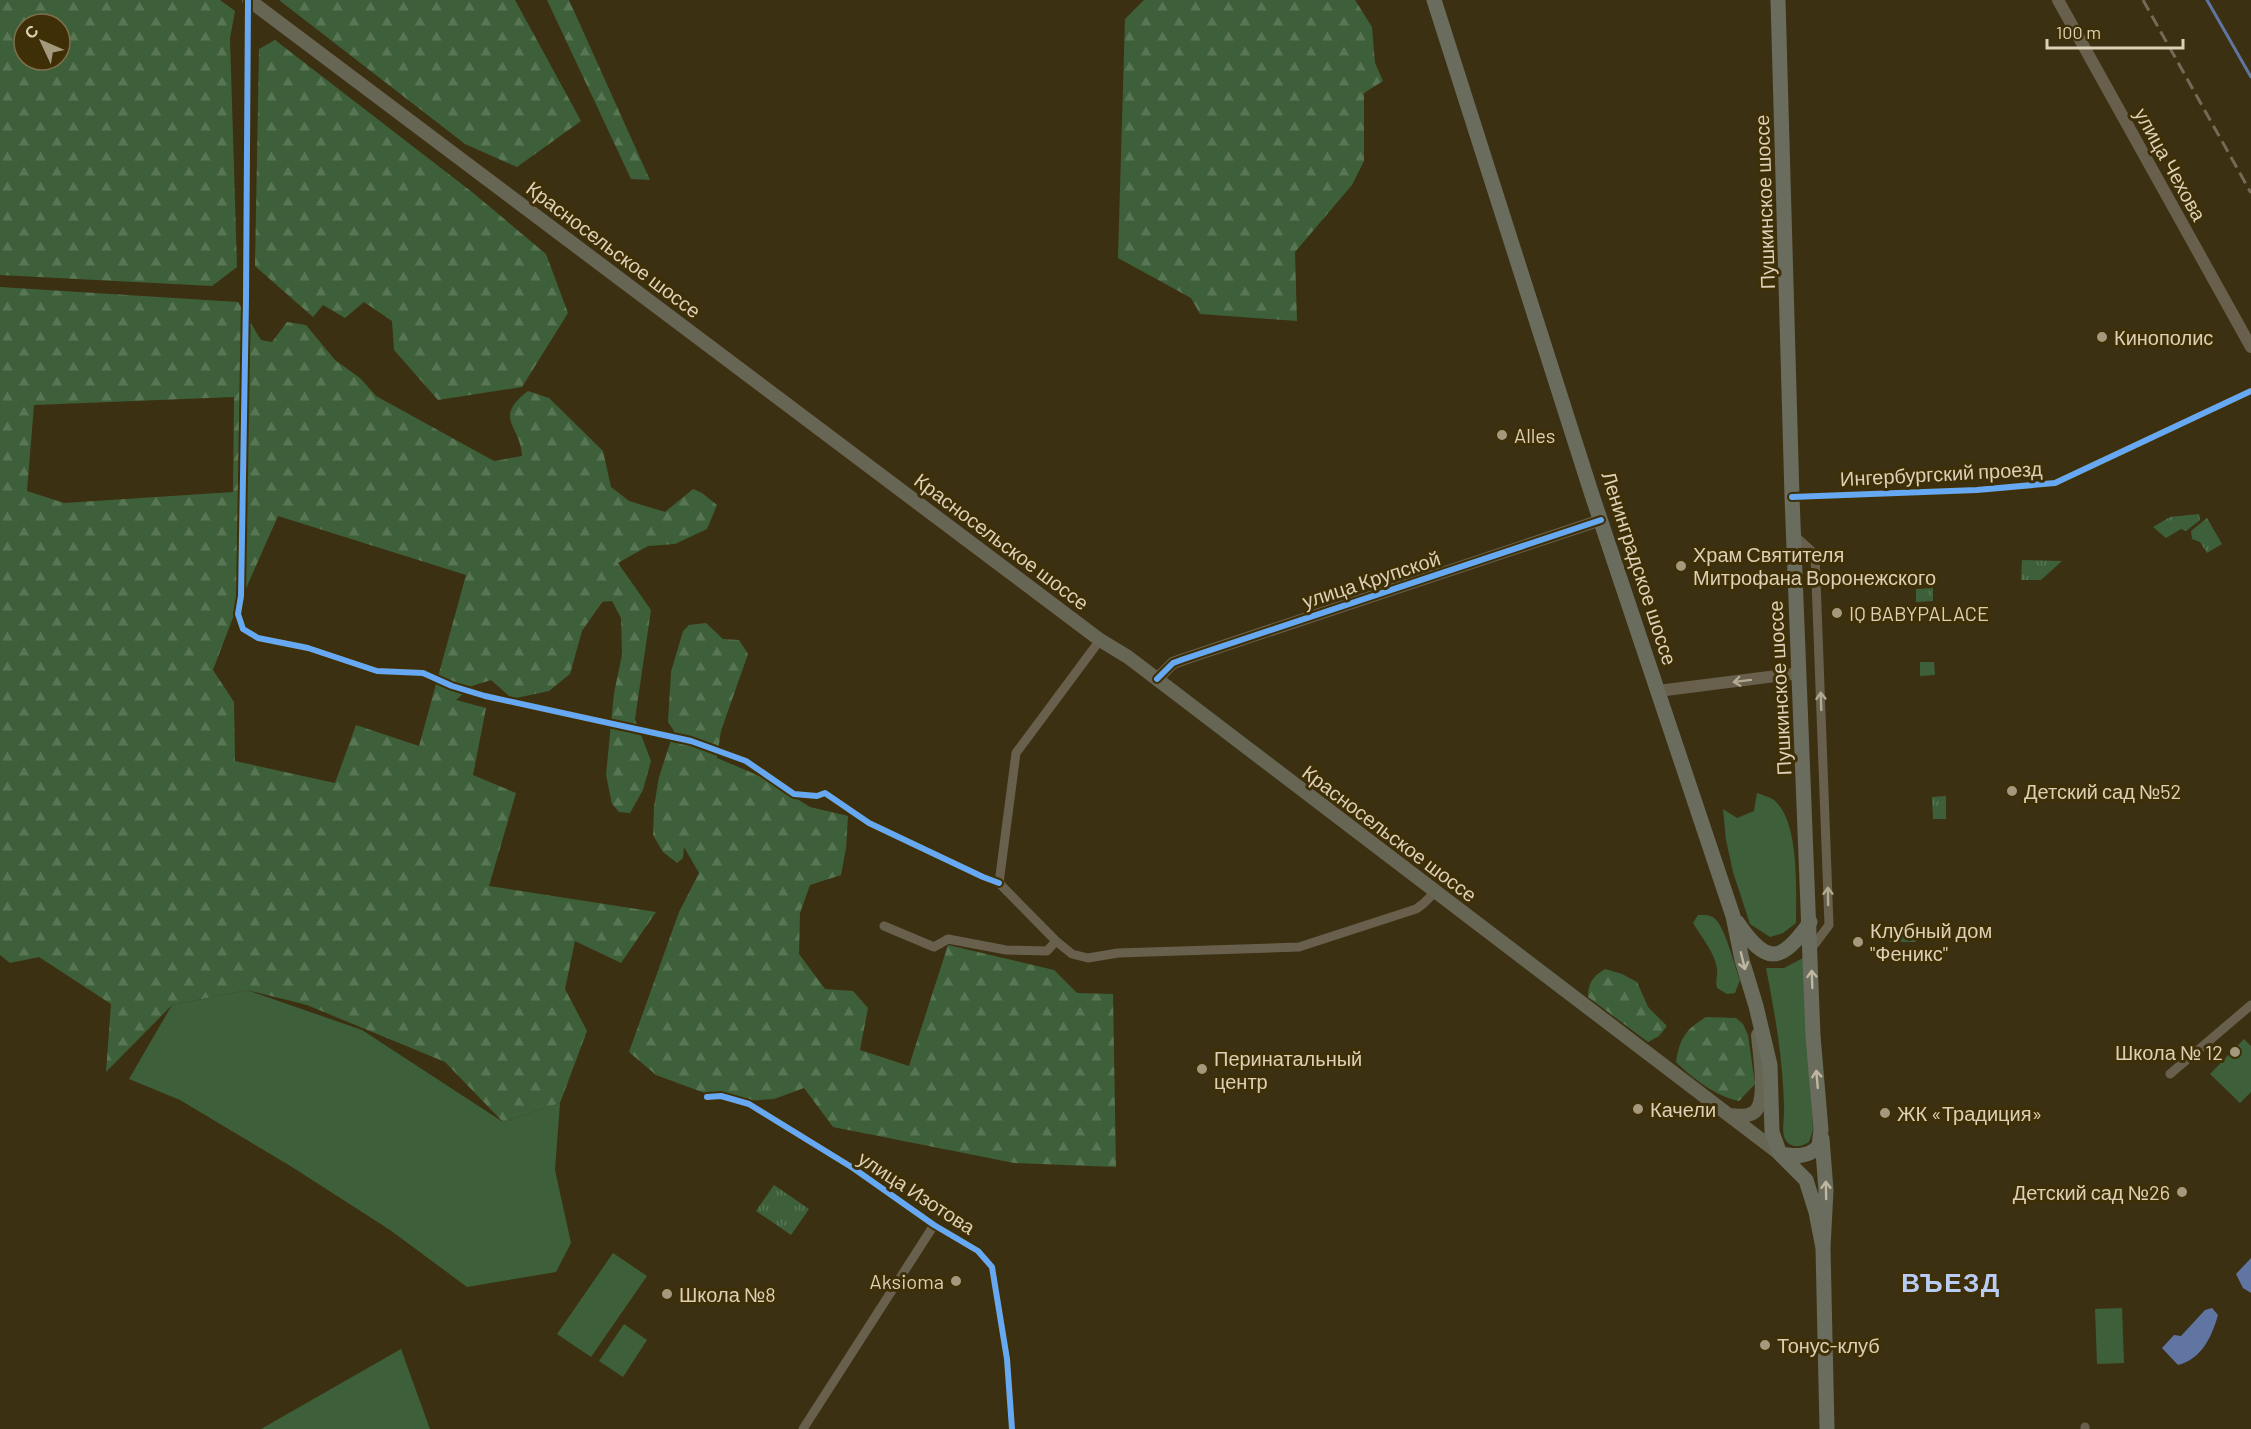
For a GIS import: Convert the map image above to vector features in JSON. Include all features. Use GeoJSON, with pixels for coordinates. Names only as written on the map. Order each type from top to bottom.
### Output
{"type":"FeatureCollection","features":[{"type":"Feature","properties":{"kind":"main road","name":"Красносельское шоссе"},"geometry":{"type":"LineString","coordinates":[[248,0],[1100,640],[1128,657],[1780,1154]]}},
{"type":"Feature","properties":{"kind":"main road","name":"Ленинградское шоссе"},"geometry":{"type":"LineString","coordinates":[[1434,0],[1601,520],[1733,916],[1742,960],[1770,1065],[1772,1132],[1780,1154]]}},
{"type":"Feature","properties":{"kind":"main road","name":"Пушкинское шоссе"},"geometry":{"type":"LineString","coordinates":[[1778,0],[1793,535],[1814,1036],[1826,1190],[1823,1248]]}},
{"type":"Feature","properties":{"kind":"main road"},"geometry":{"type":"LineString","coordinates":[[1733,916],[1759,950],[1770,954],[1782,953],[1797,940],[1810,922]]}},
{"type":"Feature","properties":{"kind":"main road"},"geometry":{"type":"LineString","coordinates":[[1730,1115],[1742,1116],[1754,1113],[1761,1105],[1756,1006]]}},
{"type":"Feature","properties":{"kind":"main road"},"geometry":{"type":"LineString","coordinates":[[1780,1154],[1797,1156],[1813,1152],[1819,1146],[1821,1126]]}},
{"type":"Feature","properties":{"kind":"main road"},"geometry":{"type":"LineString","coordinates":[[1780,1154],[1806,1180],[1816,1212],[1823,1248],[1827,1429]]}},
{"type":"Feature","properties":{"kind":"street"},"geometry":{"type":"LineString","coordinates":[[248,0],[246,310],[241,596],[238,615],[243,629],[258,638],[308,648],[377,671],[423,673],[452,686],[485,696],[691,741],[746,761],[794,794],[817,796],[825,793],[869,823],[982,878],[999,883],[1056,941],[1072,954],[1088,958],[1118,953],[1299,947],[1416,909],[1435,892]]}},
{"type":"Feature","properties":{"kind":"street","name":"улица Чехова"},"geometry":{"type":"LineString","coordinates":[[2058,0],[2251,347]]}},
{"type":"Feature","properties":{"kind":"street","name":"Ингербургский проезд"},"geometry":{"type":"LineString","coordinates":[[1792,497],[1977,490],[2055,483],[2251,391]]}},
{"type":"Feature","properties":{"kind":"street","name":"улица Крупской"},"geometry":{"type":"LineString","coordinates":[[1157,679],[1173,663],[1184,659],[1601,520]]}},
{"type":"Feature","properties":{"kind":"street"},"geometry":{"type":"LineString","coordinates":[[1793,535],[1815,554],[1816,562],[1829,925],[1811,949]]}},
{"type":"Feature","properties":{"kind":"street"},"geometry":{"type":"LineString","coordinates":[[999,883],[1016,753],[1100,640]]}},
{"type":"Feature","properties":{"kind":"street"},"geometry":{"type":"LineString","coordinates":[[1658,691],[1800,674]]}},
{"type":"Feature","properties":{"kind":"street"},"geometry":{"type":"LineString","coordinates":[[884,926],[934,947],[948,939],[1006,950],[1047,951],[1056,941]]}},
{"type":"Feature","properties":{"kind":"street"},"geometry":{"type":"LineString","coordinates":[[2170,1074],[2251,1005]]}},
{"type":"Feature","properties":{"kind":"street","name":"улица Изотова"},"geometry":{"type":"LineString","coordinates":[[707,1097],[721,1096],[749,1104],[853,1168],[934,1225],[978,1251],[992,1267],[1007,1359],[1012,1429]]}},
{"type":"Feature","properties":{"kind":"street","name":"улица Изотова"},"geometry":{"type":"LineString","coordinates":[[803,1429],[934,1225]]}},
{"type":"Feature","properties":{"kind":"green space"},"geometry":{"type":"Polygon","coordinates":[[[0,0],[220,0],[235,11],[230,38],[237,267],[212,286],[0,275],[0,0]]]}},
{"type":"Feature","properties":{"kind":"green space"},"geometry":{"type":"Polygon","coordinates":[[[279,0],[515,0],[581,121],[517,167],[465,144],[279,0]]]}},
{"type":"Feature","properties":{"kind":"green space"},"geometry":{"type":"Polygon","coordinates":[[[547,0],[569,0],[650,180],[631,179],[547,0]]]}},
{"type":"Feature","properties":{"kind":"green space"},"geometry":{"type":"Polygon","coordinates":[[[1144,0],[1355,0],[1372,27],[1375,63],[1383,81],[1364,93],[1364,161],[1352,185],[1295,252],[1297,321],[1200,314],[1191,298],[1118,258],[1125,19],[1144,0]]]}},
{"type":"Feature","properties":{"kind":"green space"},"geometry":{"type":"Polygon","coordinates":[[[275,40],[472,192],[546,254],[568,313],[522,387],[438,400],[394,350],[392,321],[364,302],[345,318],[323,305],[313,317],[255,266],[259,49],[275,40]]]}},
{"type":"Feature","properties":{"kind":"green space"},"geometry":{"type":"Polygon","coordinates":[[[0,287],[238,302],[261,340],[272,342],[287,322],[306,325],[335,360],[360,378],[376,396],[494,461],[522,456],[510,416],[517,401],[528,391],[549,398],[603,451],[611,487],[629,501],[665,512],[693,489],[717,505],[707,529],[675,544],[648,546],[618,563],[651,610],[635,719],[651,761],[643,790],[630,813],[619,812],[612,804],[606,775],[614,693],[622,655],[621,618],[612,601],[602,602],[582,631],[570,674],[549,691],[516,698],[509,696],[491,680],[472,686],[456,700],[486,708],[473,775],[516,793],[489,886],[656,912],[621,963],[575,941],[565,989],[587,1031],[560,1103],[503,1122],[445,1062],[307,1005],[247,990],[172,1005],[106,1072],[111,1004],[39,957],[10,963],[0,955],[0,287]],[[234,397],[34,405],[27,491],[64,503],[233,492],[234,397]],[[278,516],[232,620],[213,670],[234,702],[235,761],[335,783],[356,725],[419,746],[466,575],[278,516]]]}},
{"type":"Feature","properties":{"kind":"green space"},"geometry":{"type":"Polygon","coordinates":[[[2199,514],[2200,520],[2186,531],[2181,529],[2166,538],[2153,527],[2170,517],[2199,514]]]}},
{"type":"Feature","properties":{"kind":"green space"},"geometry":{"type":"Polygon","coordinates":[[[2207,518],[2222,544],[2207,553],[2200,542],[2192,539],[2191,531],[2207,518]]]}},
{"type":"Feature","properties":{"kind":"green space"},"geometry":{"type":"Polygon","coordinates":[[[2022,560],[2062,561],[2041,580],[2021,580],[2022,560]]]}},
{"type":"Feature","properties":{"kind":"green space"},"geometry":{"type":"Polygon","coordinates":[[[1933,588],[1933,601],[1916,602],[1916,589],[1933,588]]]}},
{"type":"Feature","properties":{"kind":"green space"},"geometry":{"type":"Polygon","coordinates":[[[706,623],[723,639],[739,640],[748,654],[721,731],[717,758],[762,777],[810,807],[848,816],[841,875],[810,885],[800,913],[799,954],[825,989],[853,991],[868,1008],[860,1050],[909,1066],[948,945],[1054,970],[1077,993],[1113,994],[1116,1167],[1014,1163],[833,1127],[804,1088],[774,1099],[729,1102],[656,1075],[629,1052],[679,912],[699,873],[684,847],[683,858],[677,863],[663,852],[653,835],[654,807],[659,777],[674,731],[668,722],[671,672],[683,631],[689,625],[706,623]]]}},
{"type":"Feature","properties":{"kind":"green space"},"geometry":{"type":"Polygon","coordinates":[[[1920,662],[1934,662],[1935,675],[1920,676],[1920,662]]]}},
{"type":"Feature","properties":{"kind":"green space"},"geometry":{"type":"Polygon","coordinates":[[[1757,793],[1774,800],[1782,810],[1788,824],[1795,858],[1796,923],[1783,933],[1770,937],[1750,924],[1733,872],[1726,840],[1723,809],[1737,818],[1754,811],[1757,793]]]}},
{"type":"Feature","properties":{"kind":"green space"},"geometry":{"type":"Polygon","coordinates":[[[1946,796],[1946,819],[1933,819],[1932,797],[1946,796]]]}},
{"type":"Feature","properties":{"kind":"green space"},"geometry":{"type":"Polygon","coordinates":[[[1698,915],[1712,917],[1723,931],[1740,980],[1735,993],[1727,994],[1717,988],[1717,969],[1714,957],[1693,923],[1698,915]]]}},
{"type":"Feature","properties":{"kind":"green space"},"geometry":{"type":"Polygon","coordinates":[[[1916,926],[1916,942],[1889,942],[1888,927],[1916,926]]]}},
{"type":"Feature","properties":{"kind":"green space"},"geometry":{"type":"Polygon","coordinates":[[[1803,958],[1813,1130],[1809,1142],[1796,1146],[1787,1142],[1784,1135],[1780,1054],[1766,968],[1784,968],[1803,958]]]}},
{"type":"Feature","properties":{"kind":"green space"},"geometry":{"type":"Polygon","coordinates":[[[1605,969],[1637,982],[1648,1007],[1667,1026],[1659,1036],[1648,1042],[1588,997],[1592,980],[1605,969]]]}},
{"type":"Feature","properties":{"kind":"green space"},"geometry":{"type":"Polygon","coordinates":[[[247,990],[362,1030],[503,1122],[560,1103],[555,1170],[571,1243],[556,1272],[467,1287],[390,1230],[292,1167],[180,1100],[129,1079],[172,1005],[247,990]]]}},
{"type":"Feature","properties":{"kind":"green space"},"geometry":{"type":"Polygon","coordinates":[[[1706,1017],[1736,1018],[1743,1024],[1748,1035],[1755,1084],[1739,1101],[1705,1086],[1676,1062],[1679,1047],[1685,1035],[1706,1017]]]}},
{"type":"Feature","properties":{"kind":"green space"},"geometry":{"type":"Polygon","coordinates":[[[2244,1039],[2251,1046],[2251,1092],[2240,1103],[2210,1074],[2244,1039]]]}},
{"type":"Feature","properties":{"kind":"green space"},"geometry":{"type":"Polygon","coordinates":[[[774,1185],[809,1209],[791,1235],[756,1211],[774,1185]]]}},
{"type":"Feature","properties":{"kind":"green space"},"geometry":{"type":"Polygon","coordinates":[[[613,1253],[647,1276],[591,1357],[557,1334],[613,1253]]]}},
{"type":"Feature","properties":{"kind":"green space"},"geometry":{"type":"Polygon","coordinates":[[[2122,1308],[2124,1363],[2097,1364],[2095,1309],[2122,1308]]]}},
{"type":"Feature","properties":{"kind":"green space"},"geometry":{"type":"Polygon","coordinates":[[[624,1324],[647,1340],[623,1377],[599,1361],[624,1324]]]}},
{"type":"Feature","properties":{"kind":"green space"},"geometry":{"type":"Polygon","coordinates":[[[401,1349],[430,1429],[261,1429],[401,1349]]]}},
{"type":"Feature","properties":{"kind":"water"},"geometry":{"type":"Polygon","coordinates":[[[2251,1258],[2251,1293],[2243,1288],[2236,1274],[2251,1258]]]}},
{"type":"Feature","properties":{"kind":"water"},"geometry":{"type":"Polygon","coordinates":[[[2212,1308],[2218,1315],[2205,1346],[2194,1358],[2178,1365],[2162,1348],[2174,1335],[2181,1336],[2205,1310],[2212,1308]]]}},
{"type":"Feature","properties":{"kind":"waterway"},"geometry":{"type":"LineString","coordinates":[[2207,0],[2251,77]]}},
{"type":"Feature","properties":{"kind":"railway"},"geometry":{"type":"LineString","coordinates":[[2143,0],[2251,193]]}},
{"type":"Feature","properties":{"kind":"cycle path"},"geometry":{"type":"LineString","coordinates":[[248,0],[246,299],[241,596],[238,614],[243,629],[258,638],[308,648],[377,671],[423,673],[452,686],[485,696],[691,741],[746,761],[794,794],[817,796],[825,793],[869,823],[999,883]]}},
{"type":"Feature","properties":{"kind":"cycle path"},"geometry":{"type":"LineString","coordinates":[[1792,497],[1977,490],[2055,483],[2251,391]]}},
{"type":"Feature","properties":{"kind":"cycle path"},"geometry":{"type":"LineString","coordinates":[[1157,679],[1173,663],[1184,659],[1601,520]]}},
{"type":"Feature","properties":{"kind":"cycle path"},"geometry":{"type":"LineString","coordinates":[[707,1097],[721,1096],[749,1104],[853,1168],[934,1225],[978,1251],[992,1267],[1007,1359],[1012,1429]]}},
{"type":"Feature","properties":{"kind":"place","name":"Кинополис"},"geometry":{"type":"Point","coordinates":[2102,337]}},
{"type":"Feature","properties":{"kind":"place","name":"Alles"},"geometry":{"type":"Point","coordinates":[1502,435]}},
{"type":"Feature","properties":{"kind":"place","name":"Храм Святителя Митрофана Воронежского"},"geometry":{"type":"Point","coordinates":[1681,566]}},
{"type":"Feature","properties":{"kind":"place","name":"IQ BABYPALACE"},"geometry":{"type":"Point","coordinates":[1837,613]}},
{"type":"Feature","properties":{"kind":"place","name":"Детский сад №52"},"geometry":{"type":"Point","coordinates":[2012,791]}},
{"type":"Feature","properties":{"kind":"place","name":"Клубный дом \"Феникс\""},"geometry":{"type":"Point","coordinates":[1858,942]}},
{"type":"Feature","properties":{"kind":"place","name":"Школа № 12"},"geometry":{"type":"Point","coordinates":[2235,1052]}},
{"type":"Feature","properties":{"kind":"place","name":"Перинатальный центр"},"geometry":{"type":"Point","coordinates":[1202,1069]}},
{"type":"Feature","properties":{"kind":"place","name":"Качели"},"geometry":{"type":"Point","coordinates":[1638,1109]}},
{"type":"Feature","properties":{"kind":"place","name":"ЖК «Традиция»"},"geometry":{"type":"Point","coordinates":[1885,1113]}},
{"type":"Feature","properties":{"kind":"place","name":"Детский сад №26"},"geometry":{"type":"Point","coordinates":[2182,1192]}},
{"type":"Feature","properties":{"kind":"place","name":"Aksioma"},"geometry":{"type":"Point","coordinates":[956,1281]}},
{"type":"Feature","properties":{"kind":"place","name":"Школа №8"},"geometry":{"type":"Point","coordinates":[667,1294]}},
{"type":"Feature","properties":{"kind":"place","name":"Тонус-клуб"},"geometry":{"type":"Point","coordinates":[1765,1345]}},
{"type":"Feature","properties":{"kind":"district","name":"ВЪЕЗД"},"geometry":{"type":"Point","coordinates":[1951,1281]}}]}
